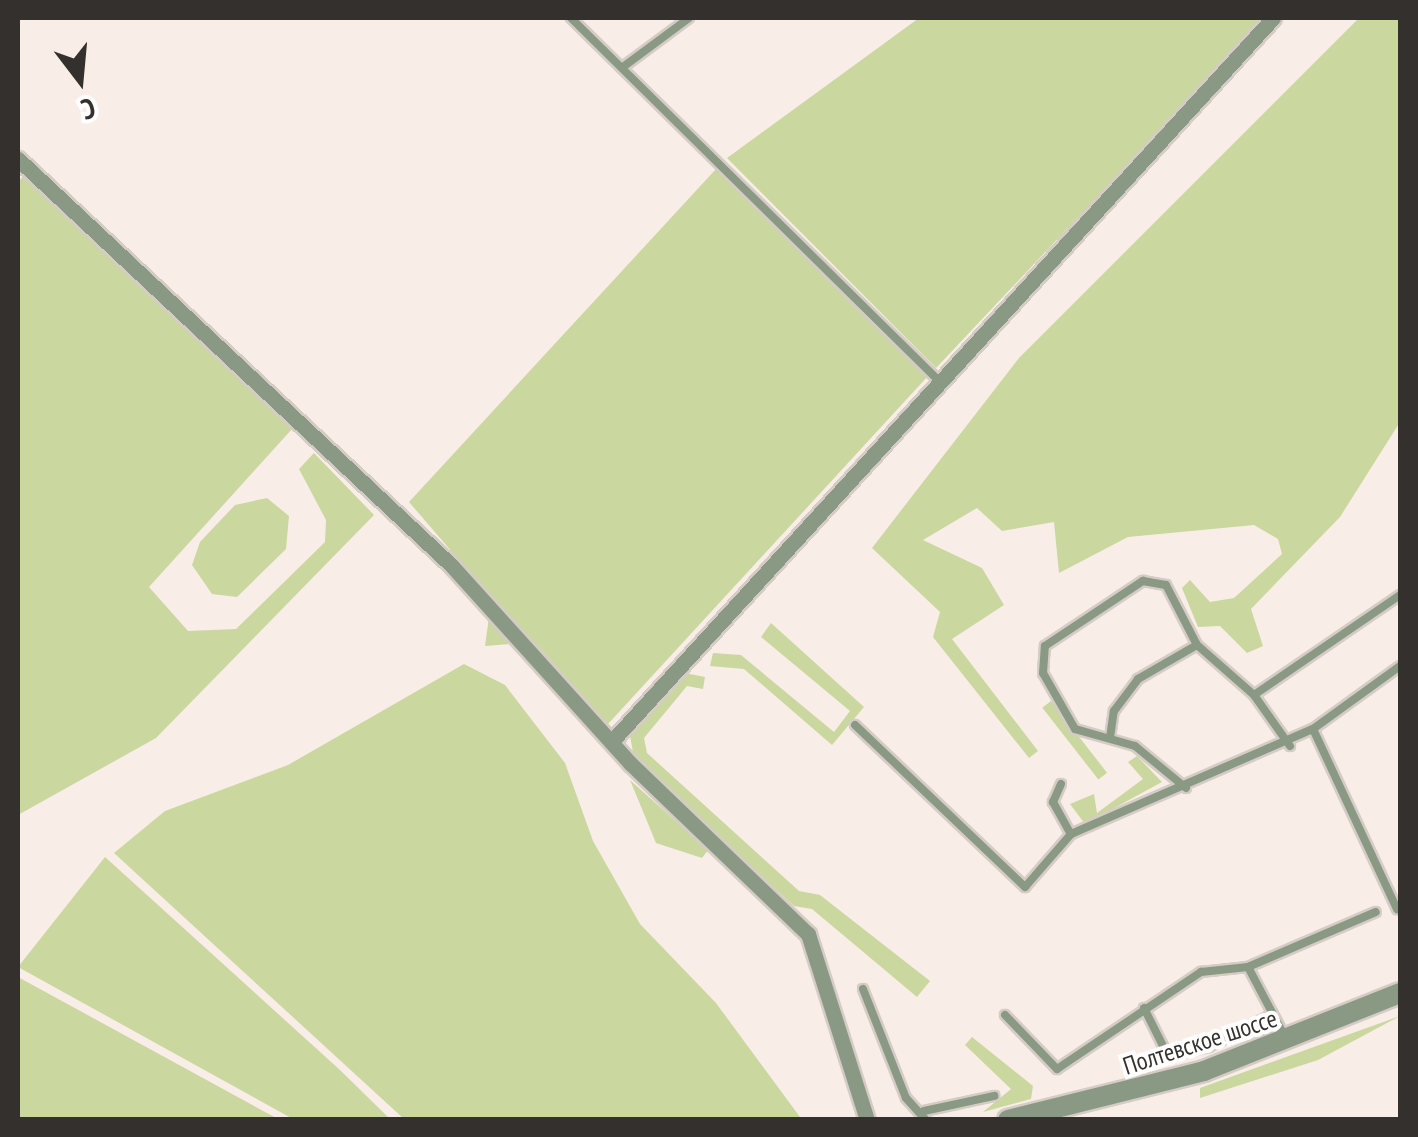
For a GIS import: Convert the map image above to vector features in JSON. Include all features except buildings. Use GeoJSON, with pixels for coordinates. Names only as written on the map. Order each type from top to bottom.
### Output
{"type":"FeatureCollection","features":[{"type":"Feature","properties":{"kind":"street"},"geometry":{"type":"LineString","coordinates":[[613,740],[938,379],[1273,18]]}},
{"type":"Feature","properties":{"kind":"street"},"geometry":{"type":"LineString","coordinates":[[18,159],[452,566],[613,740],[808,934],[867,1120]]}},
{"type":"Feature","properties":{"kind":"street","name":"Полтевское шоссе"},"geometry":{"type":"LineString","coordinates":[[1008,1120],[1188,1076],[1289,1040],[1400,993]]}},
{"type":"Feature","properties":{"kind":"lane"},"geometry":{"type":"LineString","coordinates":[[571,18],[938,379]]}},
{"type":"Feature","properties":{"kind":"lane"},"geometry":{"type":"LineString","coordinates":[[623,67],[689,18]]}},
{"type":"Feature","properties":{"kind":"lane"},"geometry":{"type":"LineString","coordinates":[[1186,788],[1110,738],[1075,729],[1042,673],[1045,646],[1059,630],[1142,581],[1166,586],[1196,645],[1254,695],[1290,746]]}},
{"type":"Feature","properties":{"kind":"lane"},"geometry":{"type":"LineString","coordinates":[[1254,695],[1400,594]]}},
{"type":"Feature","properties":{"kind":"lane"},"geometry":{"type":"LineString","coordinates":[[1110,738],[1114,711],[1138,679],[1196,645]]}},
{"type":"Feature","properties":{"kind":"lane"},"geometry":{"type":"LineString","coordinates":[[855,725],[1025,886],[1071,834],[1290,746],[1400,666]]}},
{"type":"Feature","properties":{"kind":"lane"},"geometry":{"type":"LineString","coordinates":[[1313,729],[1360,812],[1399,910]]}},
{"type":"Feature","properties":{"kind":"lane"},"geometry":{"type":"LineString","coordinates":[[1061,784],[1053,802],[1071,834]]}},
{"type":"Feature","properties":{"kind":"lane"},"geometry":{"type":"LineString","coordinates":[[1005,1016],[1058,1069],[1201,972],[1248,967],[1376,912]]}},
{"type":"Feature","properties":{"kind":"lane"},"geometry":{"type":"LineString","coordinates":[[1248,967],[1289,1040]]}},
{"type":"Feature","properties":{"kind":"lane"},"geometry":{"type":"LineString","coordinates":[[863,990],[906,1098],[925,1115],[994,1096]]}},
{"type":"Feature","properties":{"kind":"lane"},"geometry":{"type":"LineString","coordinates":[[1144,1008],[1168,1056],[1209,1047],[1273,1014]]}},
{"type":"Feature","properties":{"kind":"green space"},"geometry":{"type":"Polygon","coordinates":[[[919,18],[1266,18],[936,368],[727,158],[919,18]]]}},
{"type":"Feature","properties":{"kind":"green space"},"geometry":{"type":"Polygon","coordinates":[[[1359,18],[1400,18],[1400,422],[1340,517],[1251,609],[1263,646],[1247,653],[1220,626],[1198,627],[1182,588],[1190,580],[1210,602],[1234,598],[1282,554],[1278,539],[1254,525],[1128,537],[1059,573],[1054,522],[1002,531],[977,508],[923,540],[982,568],[1004,605],[952,639],[1038,751],[1029,758],[933,637],[940,612],[872,548],[1019,358],[1359,18]]]}},
{"type":"Feature","properties":{"kind":"green space"},"geometry":{"type":"Polygon","coordinates":[[[716,169],[928,376],[608,724],[538,646],[522,655],[510,644],[485,646],[489,617],[502,610],[409,502],[716,169]]]}},
{"type":"Feature","properties":{"kind":"green space"},"geometry":{"type":"Polygon","coordinates":[[[27,172],[292,429],[149,587],[188,631],[236,629],[325,542],[326,520],[299,469],[314,453],[374,515],[156,738],[18,815],[18,182],[27,172]]]}},
{"type":"Feature","properties":{"kind":"green space"},"geometry":{"type":"Polygon","coordinates":[[[267,498],[289,516],[286,549],[237,597],[212,594],[192,565],[200,542],[235,505],[267,498]]]}},
{"type":"Feature","properties":{"kind":"green space"},"geometry":{"type":"Polygon","coordinates":[[[771,623],[864,707],[832,745],[744,669],[710,666],[713,653],[741,655],[834,732],[850,711],[761,637],[771,623]]]}},
{"type":"Feature","properties":{"kind":"green space"},"geometry":{"type":"Polygon","coordinates":[[[464,664],[505,685],[565,763],[593,841],[640,924],[716,1003],[800,1117],[404,1119],[114,853],[165,811],[288,765],[464,664]]]}},
{"type":"Feature","properties":{"kind":"green space"},"geometry":{"type":"Polygon","coordinates":[[[685,673],[705,677],[703,689],[687,686],[644,738],[647,753],[799,891],[820,895],[930,981],[917,997],[812,909],[794,906],[634,758],[630,736],[685,673]]]}},
{"type":"Feature","properties":{"kind":"green space"},"geometry":{"type":"Polygon","coordinates":[[[1051,701],[1107,773],[1098,779],[1042,708],[1051,701]]]}},
{"type":"Feature","properties":{"kind":"green space"},"geometry":{"type":"Polygon","coordinates":[[[1137,756],[1162,782],[1085,824],[1070,804],[1094,794],[1097,813],[1143,779],[1128,762],[1137,756]]]}},
{"type":"Feature","properties":{"kind":"green space"},"geometry":{"type":"Polygon","coordinates":[[[630,780],[708,850],[702,858],[656,843],[630,780]]]}},
{"type":"Feature","properties":{"kind":"green space"},"geometry":{"type":"Polygon","coordinates":[[[105,857],[390,1119],[293,1119],[18,967],[105,857]]]}},
{"type":"Feature","properties":{"kind":"green space"},"geometry":{"type":"Polygon","coordinates":[[[18,977],[278,1119],[18,1119],[18,977]]]}},
{"type":"Feature","properties":{"kind":"green space"},"geometry":{"type":"Polygon","coordinates":[[[1400,1016],[1318,1060],[1200,1098],[1200,1088],[1400,1016]]]}},
{"type":"Feature","properties":{"kind":"green space"},"geometry":{"type":"Polygon","coordinates":[[[972,1037],[1033,1086],[1031,1099],[983,1112],[1011,1089],[965,1045],[972,1037]]]}}]}
